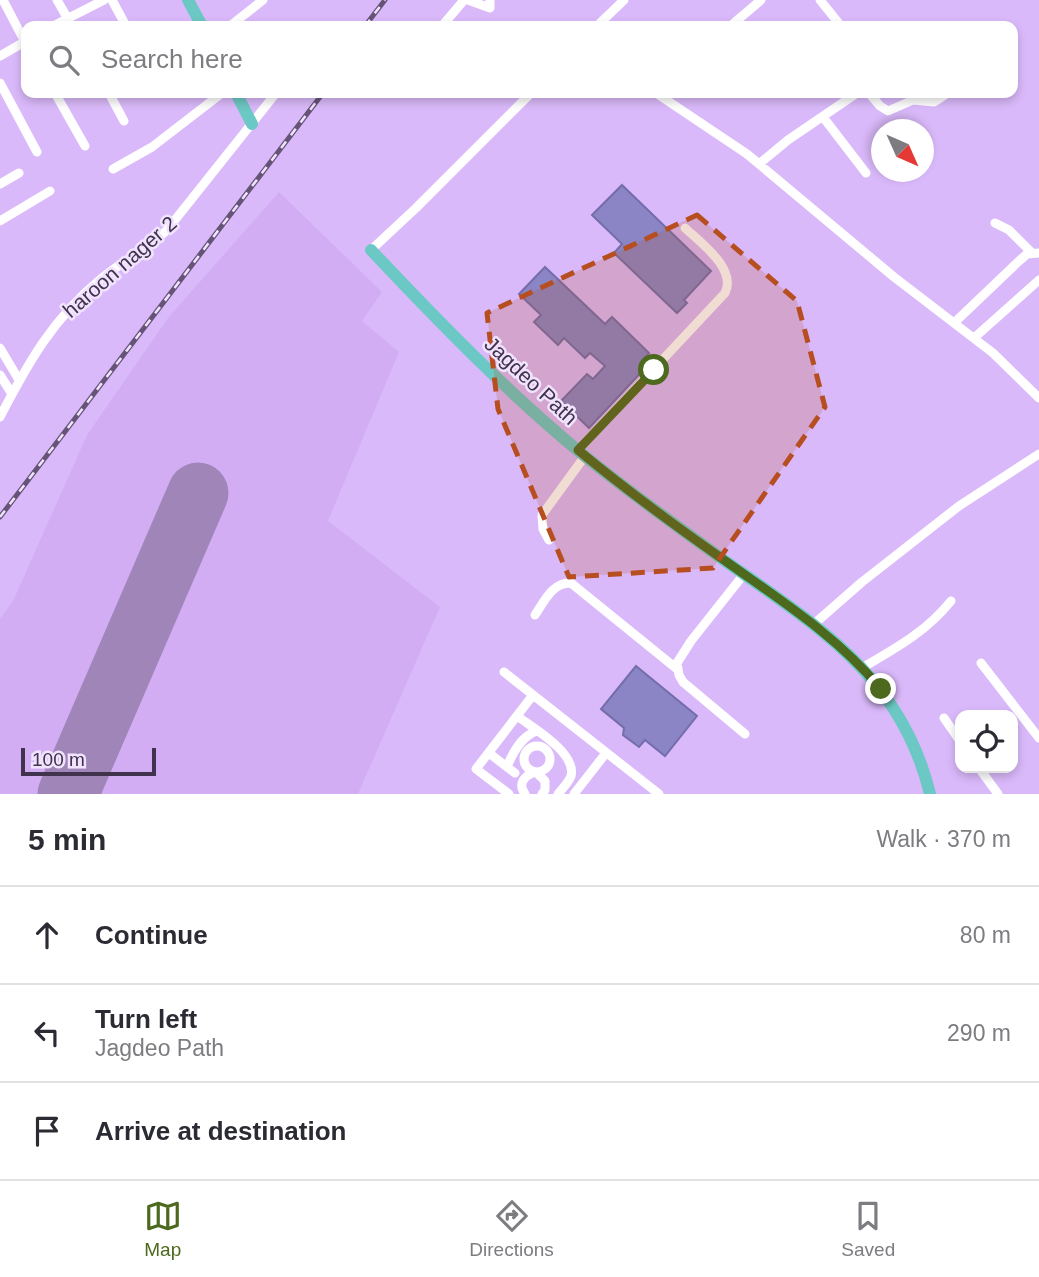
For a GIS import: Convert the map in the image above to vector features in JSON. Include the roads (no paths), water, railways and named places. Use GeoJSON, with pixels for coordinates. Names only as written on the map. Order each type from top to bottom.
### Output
{"type":"FeatureCollection","features":[{"type":"Feature","properties":{"kind":"main road"},"geometry":{"type":"LineString","coordinates":[[188,0],[199,21]]}},
{"type":"Feature","properties":{"kind":"main road"},"geometry":{"type":"LineString","coordinates":[[239,98],[252,124]]}},
{"type":"Feature","properties":{"kind":"main road","name":"Jagdeo Path"},"geometry":{"type":"LineString","coordinates":[[371,250],[494,374],[582,453],[814,624],[862,668],[890,702],[906,727],[920,758],[930,794]]}},
{"type":"Feature","properties":{"kind":"street"},"geometry":{"type":"LineString","coordinates":[[3,0],[21,33]]}},
{"type":"Feature","properties":{"kind":"street"},"geometry":{"type":"LineString","coordinates":[[57,0],[68,21]]}},
{"type":"Feature","properties":{"kind":"street"},"geometry":{"type":"LineString","coordinates":[[71,21],[104,0]]}},
{"type":"Feature","properties":{"kind":"street"},"geometry":{"type":"LineString","coordinates":[[112,0],[123,21]]}},
{"type":"Feature","properties":{"kind":"street"},"geometry":{"type":"LineString","coordinates":[[236,21],[263,0]]}},
{"type":"Feature","properties":{"kind":"street"},"geometry":{"type":"LineString","coordinates":[[447,21],[466,0],[490,8],[489,0]]}},
{"type":"Feature","properties":{"kind":"street"},"geometry":{"type":"LineString","coordinates":[[602,21],[624,0]]}},
{"type":"Feature","properties":{"kind":"street"},"geometry":{"type":"LineString","coordinates":[[736,21],[761,0]]}},
{"type":"Feature","properties":{"kind":"street"},"geometry":{"type":"LineString","coordinates":[[820,0],[837,21]]}},
{"type":"Feature","properties":{"kind":"street"},"geometry":{"type":"LineString","coordinates":[[0,56],[21,45]]}},
{"type":"Feature","properties":{"kind":"street"},"geometry":{"type":"LineString","coordinates":[[0,83],[37,152]]}},
{"type":"Feature","properties":{"kind":"street"},"geometry":{"type":"LineString","coordinates":[[58,98],[85,146]]}},
{"type":"Feature","properties":{"kind":"street"},"geometry":{"type":"LineString","coordinates":[[112,98],[124,121]]}},
{"type":"Feature","properties":{"kind":"street"},"geometry":{"type":"LineString","coordinates":[[113,169],[152,147],[216,98]]}},
{"type":"Feature","properties":{"kind":"street","name":"haroon nager 2"},"geometry":{"type":"LineString","coordinates":[[0,418],[43,340],[67,311],[102,278],[167,230],[272,98]]}},
{"type":"Feature","properties":{"kind":"street"},"geometry":{"type":"LineString","coordinates":[[371,250],[526,98]]}},
{"type":"Feature","properties":{"kind":"street"},"geometry":{"type":"LineString","coordinates":[[664,98],[759,164],[876,262],[974,338],[1039,398]]}},
{"type":"Feature","properties":{"kind":"street"},"geometry":{"type":"LineString","coordinates":[[759,164],[851,98]]}},
{"type":"Feature","properties":{"kind":"street"},"geometry":{"type":"LineString","coordinates":[[873,98],[888,111],[913,100],[934,102],[940,98]]}},
{"type":"Feature","properties":{"kind":"street"},"geometry":{"type":"LineString","coordinates":[[823,117],[866,173]]}},
{"type":"Feature","properties":{"kind":"street"},"geometry":{"type":"LineString","coordinates":[[0,184],[19,173]]}},
{"type":"Feature","properties":{"kind":"street"},"geometry":{"type":"LineString","coordinates":[[0,221],[50,191]]}},
{"type":"Feature","properties":{"kind":"street"},"geometry":{"type":"LineString","coordinates":[[995,223],[1009,230],[1036,253]]}},
{"type":"Feature","properties":{"kind":"street"},"geometry":{"type":"LineString","coordinates":[[549,540],[543,529],[542,515],[582,453],[729,285],[722,268],[685,228]]}},
{"type":"Feature","properties":{"kind":"street"},"geometry":{"type":"LineString","coordinates":[[954,323],[1002,275],[1027,254],[1036,253]]}},
{"type":"Feature","properties":{"kind":"street"},"geometry":{"type":"LineString","coordinates":[[974,338],[1039,280]]}},
{"type":"Feature","properties":{"kind":"street"},"geometry":{"type":"LineString","coordinates":[[0,348],[19,380]]}},
{"type":"Feature","properties":{"kind":"street"},"geometry":{"type":"LineString","coordinates":[[0,375],[12,394]]}},
{"type":"Feature","properties":{"kind":"street"},"geometry":{"type":"LineString","coordinates":[[814,624],[862,582],[959,506],[1039,454]]}},
{"type":"Feature","properties":{"kind":"street"},"geometry":{"type":"LineString","coordinates":[[744,574],[691,641],[677,663],[677,669],[690,689],[745,734]]}},
{"type":"Feature","properties":{"kind":"street"},"geometry":{"type":"LineString","coordinates":[[535,615],[556,587],[571,583],[677,669]]}},
{"type":"Feature","properties":{"kind":"street"},"geometry":{"type":"LineString","coordinates":[[862,668],[917,635],[951,601]]}},
{"type":"Feature","properties":{"kind":"street"},"geometry":{"type":"LineString","coordinates":[[981,663],[1039,738]]}},
{"type":"Feature","properties":{"kind":"street"},"geometry":{"type":"LineString","coordinates":[[504,672],[659,794]]}},
{"type":"Feature","properties":{"kind":"street"},"geometry":{"type":"LineString","coordinates":[[509,794],[477,769],[533,695]]}},
{"type":"Feature","properties":{"kind":"street"},"geometry":{"type":"LineString","coordinates":[[517,716],[537,731],[550,746],[563,753],[570,766],[571,778],[558,794]]}},
{"type":"Feature","properties":{"kind":"street"},"geometry":{"type":"LineString","coordinates":[[944,718],[955,734]]}},
{"type":"Feature","properties":{"kind":"street"},"geometry":{"type":"LineString","coordinates":[[489,753],[511,770],[524,737],[537,731]]}},
{"type":"Feature","properties":{"kind":"street"},"geometry":{"type":"LineString","coordinates":[[542,794],[545,781],[526,766],[525,753],[535,746],[550,746]]}},
{"type":"Feature","properties":{"kind":"street"},"geometry":{"type":"LineString","coordinates":[[525,794],[523,779],[548,766],[550,746]]}},
{"type":"Feature","properties":{"kind":"street"},"geometry":{"type":"LineString","coordinates":[[574,794],[606,753]]}},
{"type":"Feature","properties":{"kind":"street"},"geometry":{"type":"LineString","coordinates":[[983,773],[998,794]]}},
{"type":"Feature","properties":{"kind":"railway"},"geometry":{"type":"LineString","coordinates":[[369,21],[385,0]]}},
{"type":"Feature","properties":{"kind":"railway"},"geometry":{"type":"LineString","coordinates":[[0,517],[319,98]]}}]}
